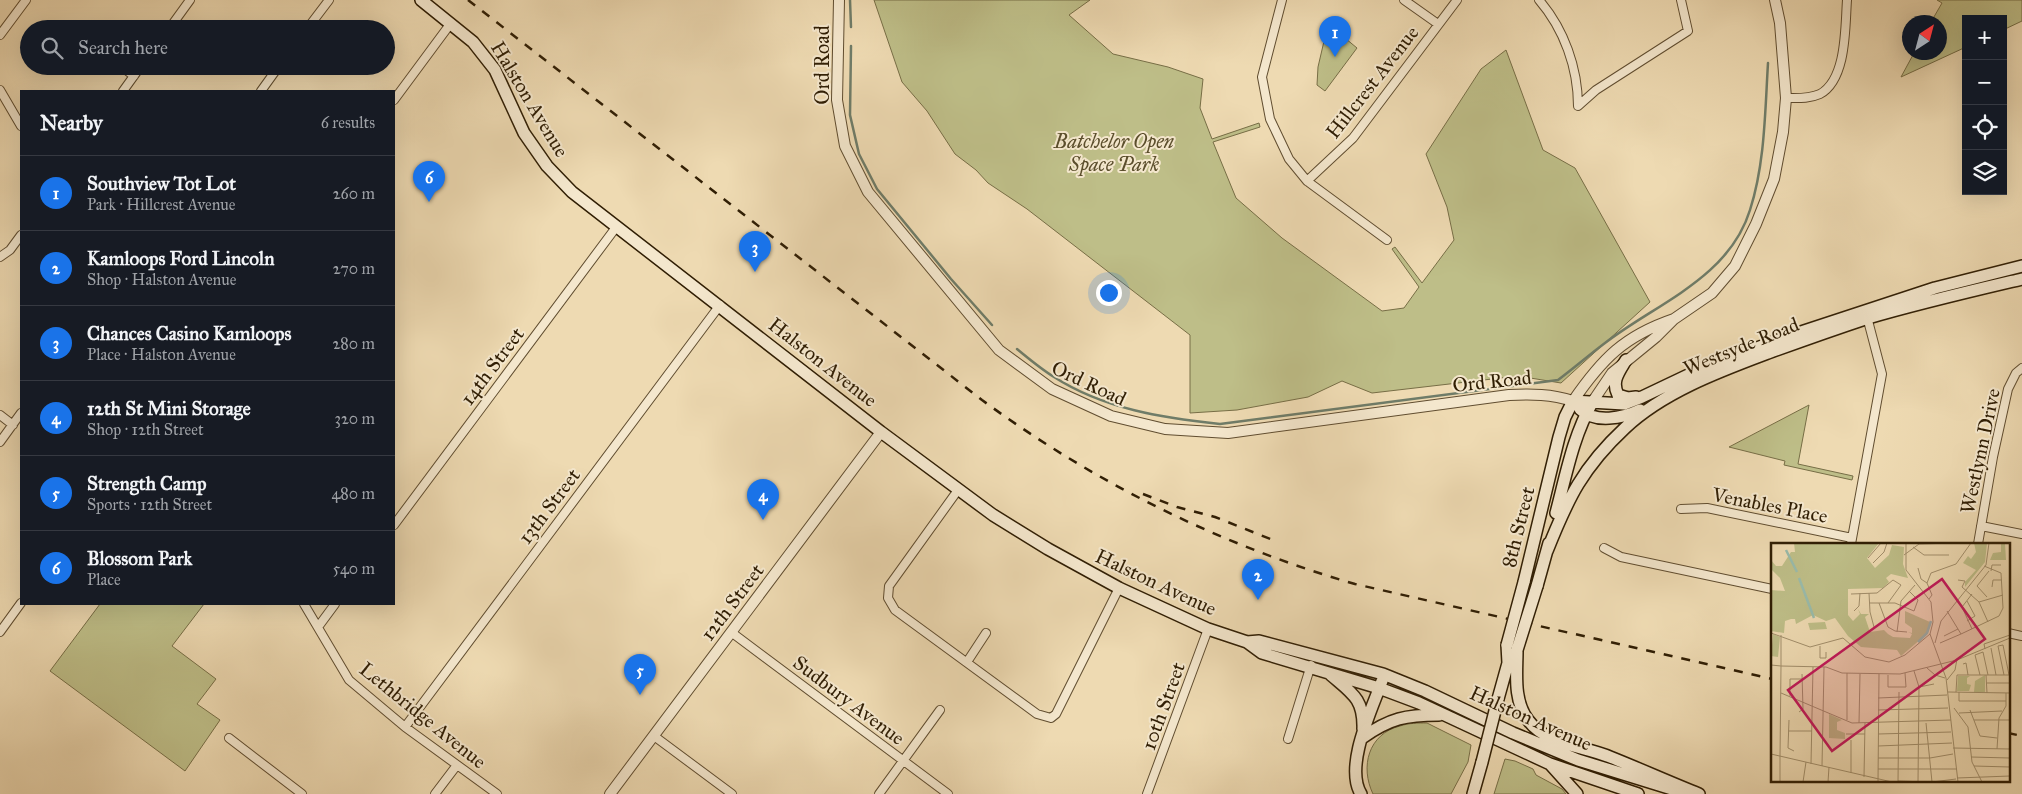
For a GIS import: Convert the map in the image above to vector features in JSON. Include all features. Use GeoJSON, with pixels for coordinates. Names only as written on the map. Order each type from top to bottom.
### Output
{"type":"FeatureCollection","features":[{"type":"Feature","properties":{"kind":"main road","name":"Halston Avenue"},"geometry":{"type":"LineString","coordinates":[[421,0],[473,42],[495,70],[524,132],[547,166],[572,192],[958,490],[1048,549],[1119,588],[1208,629],[1246,642],[1262,653],[1379,688],[1444,714],[1550,764],[1638,794]]}},
{"type":"Feature","properties":{"kind":"main road","name":"Westsyde Road"},"geometry":{"type":"LineString","coordinates":[[1547,551],[1564,508],[1576,485],[1590,465],[1626,426],[1669,397],[1708,377],[1935,288],[2022,266]]}},
{"type":"Feature","properties":{"kind":"main road","name":"Westsyde Road"},"geometry":{"type":"LineString","coordinates":[[1573,401],[1624,404],[1703,368],[1867,314],[2022,279]]}},
{"type":"Feature","properties":{"kind":"main road"},"geometry":{"type":"LineString","coordinates":[[1626,360],[1616,375],[1615,389],[1618,395],[1628,398],[1642,397]]}},
{"type":"Feature","properties":{"kind":"main road"},"geometry":{"type":"LineString","coordinates":[[1573,401],[1585,414],[1612,419],[1626,417],[1669,397]]}},
{"type":"Feature","properties":{"kind":"main road","name":"8th Street"},"geometry":{"type":"LineString","coordinates":[[1473,794],[1512,648],[1524,582],[1558,437],[1573,401]]}},
{"type":"Feature","properties":{"kind":"main road","name":"8th Street"},"geometry":{"type":"LineString","coordinates":[[1512,648],[1536,586],[1547,551],[1574,443],[1585,414],[1593,401]]}},
{"type":"Feature","properties":{"kind":"main road","name":"Halston Avenue"},"geometry":{"type":"LineString","coordinates":[[1246,642],[1259,642],[1384,674],[1425,691],[1513,733],[1647,789],[1688,794]]}},
{"type":"Feature","properties":{"kind":"main road"},"geometry":{"type":"LineString","coordinates":[[1512,648],[1517,693],[1521,708],[1528,721],[1543,734],[1578,748],[1612,758],[1699,794]]}},
{"type":"Feature","properties":{"kind":"main road"},"geometry":{"type":"LineString","coordinates":[[1328,672],[1360,703],[1363,717],[1362,738]]}},
{"type":"Feature","properties":{"kind":"main road"},"geometry":{"type":"LineString","coordinates":[[1361,794],[1356,776],[1356,758],[1384,674]]}},
{"type":"Feature","properties":{"kind":"main road"},"geometry":{"type":"LineString","coordinates":[[1362,738],[1378,726],[1394,719],[1410,715],[1444,714]]}},
{"type":"Feature","properties":{"kind":"main road"},"geometry":{"type":"LineString","coordinates":[[1550,764],[1577,794]]}},
{"type":"Feature","properties":{"kind":"street"},"geometry":{"type":"LineString","coordinates":[[0,35],[26,0]]}},
{"type":"Feature","properties":{"kind":"street"},"geometry":{"type":"LineString","coordinates":[[176,20],[190,0]]}},
{"type":"Feature","properties":{"kind":"street"},"geometry":{"type":"LineString","coordinates":[[314,20],[329,0]]}},
{"type":"Feature","properties":{"kind":"street","name":"Ord Road"},"geometry":{"type":"LineString","coordinates":[[840,0],[836,100],[845,146],[868,192],[999,350],[1052,389],[1111,416],[1165,429],[1228,433],[1510,395],[1543,394],[1573,401]]}},
{"type":"Feature","properties":{"kind":"street"},"geometry":{"type":"LineString","coordinates":[[1282,0],[1262,77],[1270,119],[1289,160],[1307,181],[1387,240]]}},
{"type":"Feature","properties":{"kind":"street"},"geometry":{"type":"LineString","coordinates":[[1404,0],[1438,24]]}},
{"type":"Feature","properties":{"kind":"street","name":"Hillcrest Avenue"},"geometry":{"type":"LineString","coordinates":[[1307,181],[1353,138],[1457,0]]}},
{"type":"Feature","properties":{"kind":"street"},"geometry":{"type":"LineString","coordinates":[[1539,0],[1553,16],[1566,43],[1578,90],[1578,106],[1596,90],[1688,31],[1682,0]]}},
{"type":"Feature","properties":{"kind":"street"},"geometry":{"type":"LineString","coordinates":[[1593,401],[1612,373],[1626,360],[1656,337],[1674,320],[1712,293],[1735,266],[1756,224],[1774,179],[1783,132],[1786,98],[1780,23],[1775,0]]}},
{"type":"Feature","properties":{"kind":"street"},"geometry":{"type":"LineString","coordinates":[[1786,98],[1807,98],[1821,93],[1833,82],[1841,64],[1847,0]]}},
{"type":"Feature","properties":{"kind":"street"},"geometry":{"type":"LineString","coordinates":[[395,99],[451,23]]}},
{"type":"Feature","properties":{"kind":"street"},"geometry":{"type":"LineString","coordinates":[[262,90],[273,75]]}},
{"type":"Feature","properties":{"kind":"street"},"geometry":{"type":"LineString","coordinates":[[124,90],[134,76]]}},
{"type":"Feature","properties":{"kind":"street"},"geometry":{"type":"LineString","coordinates":[[0,90],[20,124]]}},
{"type":"Feature","properties":{"kind":"street","name":"14th Street"},"geometry":{"type":"LineString","coordinates":[[395,524],[616,226]]}},
{"type":"Feature","properties":{"kind":"street"},"geometry":{"type":"LineString","coordinates":[[0,256],[10,250],[20,236]]}},
{"type":"Feature","properties":{"kind":"street","name":"13th Street"},"geometry":{"type":"LineString","coordinates":[[405,726],[720,305]]}},
{"type":"Feature","properties":{"kind":"street"},"geometry":{"type":"LineString","coordinates":[[1851,541],[1882,374],[1867,314]]}},
{"type":"Feature","properties":{"kind":"street"},"geometry":{"type":"LineString","coordinates":[[1573,401],[1605,359],[1625,342],[1650,327],[1674,320]]}},
{"type":"Feature","properties":{"kind":"street","name":"Westlynn Drive"},"geometry":{"type":"LineString","coordinates":[[1978,543],[1993,457],[2008,389],[2016,373],[2022,368]]}},
{"type":"Feature","properties":{"kind":"street"},"geometry":{"type":"LineString","coordinates":[[0,442],[20,414]]}},
{"type":"Feature","properties":{"kind":"street"},"geometry":{"type":"LineString","coordinates":[[0,415],[13,424]]}},
{"type":"Feature","properties":{"kind":"street","name":"12th Street"},"geometry":{"type":"LineString","coordinates":[[610,794],[881,432]]}},
{"type":"Feature","properties":{"kind":"street"},"geometry":{"type":"LineString","coordinates":[[958,490],[888,586],[888,598],[895,610],[1037,714],[1051,718],[1060,708],[1119,588]]}},
{"type":"Feature","properties":{"kind":"street","name":"Venables Place"},"geometry":{"type":"LineString","coordinates":[[1681,509],[1707,508],[1851,541]]}},
{"type":"Feature","properties":{"kind":"street"},"geometry":{"type":"LineString","coordinates":[[1981,526],[2022,534]]}},
{"type":"Feature","properties":{"kind":"street"},"geometry":{"type":"LineString","coordinates":[[1604,548],[1621,557],[1771,589]]}},
{"type":"Feature","properties":{"kind":"street"},"geometry":{"type":"LineString","coordinates":[[0,632],[20,604]]}},
{"type":"Feature","properties":{"kind":"street","name":"Lethbridge Avenue"},"geometry":{"type":"LineString","coordinates":[[305,605],[349,680],[405,726],[497,794]]}},
{"type":"Feature","properties":{"kind":"street"},"geometry":{"type":"LineString","coordinates":[[318,627],[334,605]]}},
{"type":"Feature","properties":{"kind":"street","name":"10th Street"},"geometry":{"type":"LineString","coordinates":[[1150,793],[1208,629]]}},
{"type":"Feature","properties":{"kind":"street","name":"Sudbury Avenue"},"geometry":{"type":"LineString","coordinates":[[732,632],[948,794]]}},
{"type":"Feature","properties":{"kind":"street"},"geometry":{"type":"LineString","coordinates":[[967,662],[986,633]]}},
{"type":"Feature","properties":{"kind":"street"},"geometry":{"type":"LineString","coordinates":[[1288,739],[1314,656]]}},
{"type":"Feature","properties":{"kind":"street"},"geometry":{"type":"LineString","coordinates":[[879,794],[940,710]]}},
{"type":"Feature","properties":{"kind":"street"},"geometry":{"type":"LineString","coordinates":[[654,736],[732,794]]}},
{"type":"Feature","properties":{"kind":"street"},"geometry":{"type":"LineString","coordinates":[[228,738],[302,794]]}},
{"type":"Feature","properties":{"kind":"street"},"geometry":{"type":"LineString","coordinates":[[436,794],[457,765]]}},
{"type":"Feature","properties":{"kind":"green space","name":"Batchelor Open Space Park"},"geometry":{"type":"Polygon","coordinates":[[[874,0],[1090,0],[1069,15],[1113,54],[1168,67],[1203,79],[1200,108],[1212,139],[1259,123],[1260,127],[1213,142],[1236,198],[1282,238],[1382,311],[1404,308],[1419,287],[1392,249],[1395,247],[1422,283],[1454,240],[1447,207],[1426,154],[1481,69],[1506,50],[1543,150],[1575,168],[1650,302],[1561,383],[1518,376],[1372,393],[1342,381],[1308,397],[1237,410],[1190,413],[1190,335],[1027,209],[988,183],[976,170],[955,154],[927,111],[902,82],[874,0]]]}},
{"type":"Feature","properties":{"kind":"green space"},"geometry":{"type":"Polygon","coordinates":[[[1937,0],[2022,0],[2022,21],[2007,28],[2007,15],[1962,15],[1962,49],[1947,56],[1947,15],[1935,15],[1942,3],[1937,0]]]}},
{"type":"Feature","properties":{"kind":"green space"},"geometry":{"type":"Polygon","coordinates":[[[1328,24],[1357,48],[1325,91],[1317,85],[1318,67],[1328,24]]]}},
{"type":"Feature","properties":{"kind":"green space"},"geometry":{"type":"Polygon","coordinates":[[[1910,60],[1938,60],[1901,77],[1910,60]]]}},
{"type":"Feature","properties":{"kind":"green space"},"geometry":{"type":"Polygon","coordinates":[[[1809,405],[1798,464],[1853,476],[1852,480],[1784,465],[1785,461],[1729,447],[1809,405]]]}},
{"type":"Feature","properties":{"kind":"green space"},"geometry":{"type":"Polygon","coordinates":[[[99,605],[203,605],[172,646],[216,679],[197,704],[220,720],[185,771],[50,671],[99,605]]]}},
{"type":"Feature","properties":{"kind":"green space"},"geometry":{"type":"Polygon","coordinates":[[[1427,723],[1471,745],[1468,762],[1451,794],[1373,794],[1369,784],[1367,763],[1374,744],[1380,736],[1389,730],[1407,724],[1427,723]]]}},
{"type":"Feature","properties":{"kind":"green space"},"geometry":{"type":"Polygon","coordinates":[[[1505,759],[1533,769],[1536,775],[1562,789],[1566,794],[1494,794],[1505,759]]]}},
{"type":"Feature","properties":{"kind":"waterway"},"geometry":{"type":"LineString","coordinates":[[850,0],[851,27]]}},
{"type":"Feature","properties":{"kind":"waterway"},"geometry":{"type":"LineString","coordinates":[[851,46],[850,115],[859,154],[877,189],[951,279],[992,325]]}},
{"type":"Feature","properties":{"kind":"waterway"},"geometry":{"type":"LineString","coordinates":[[1017,349],[1054,377],[1093,397],[1156,415],[1220,424],[1558,380],[1605,343],[1689,287],[1709,271],[1726,254],[1740,234],[1750,210],[1759,174],[1764,137],[1768,63]]}},
{"type":"Feature","properties":{"kind":"railway"},"geometry":{"type":"LineString","coordinates":[[468,0],[982,400],[1069,458],[1160,508],[1207,531],[1305,568],[1355,584],[1771,679]]}},
{"type":"Feature","properties":{"kind":"railway"},"geometry":{"type":"LineString","coordinates":[[1143,494],[1177,507],[1215,517],[1273,540]]}},
{"type":"Feature","properties":{"kind":"railway"},"geometry":{"type":"LineString","coordinates":[[2010,733],[2022,736]]}},
{"type":"Feature","properties":{"kind":"place","name":"Southview Tot Lot"},"geometry":{"type":"Point","coordinates":[1335,57]}},
{"type":"Feature","properties":{"kind":"place","name":"Blossom Park"},"geometry":{"type":"Point","coordinates":[429,202]}},
{"type":"Feature","properties":{"kind":"place","name":"Chances Casino Kamloops"},"geometry":{"type":"Point","coordinates":[755,272]}},
{"type":"Feature","properties":{"kind":"place","name":"12th St Mini Storage"},"geometry":{"type":"Point","coordinates":[763,520]}},
{"type":"Feature","properties":{"kind":"place","name":"Kamloops Ford Lincoln"},"geometry":{"type":"Point","coordinates":[1258,600]}},
{"type":"Feature","properties":{"kind":"place","name":"Strength Camp"},"geometry":{"type":"Point","coordinates":[640,695]}}]}
